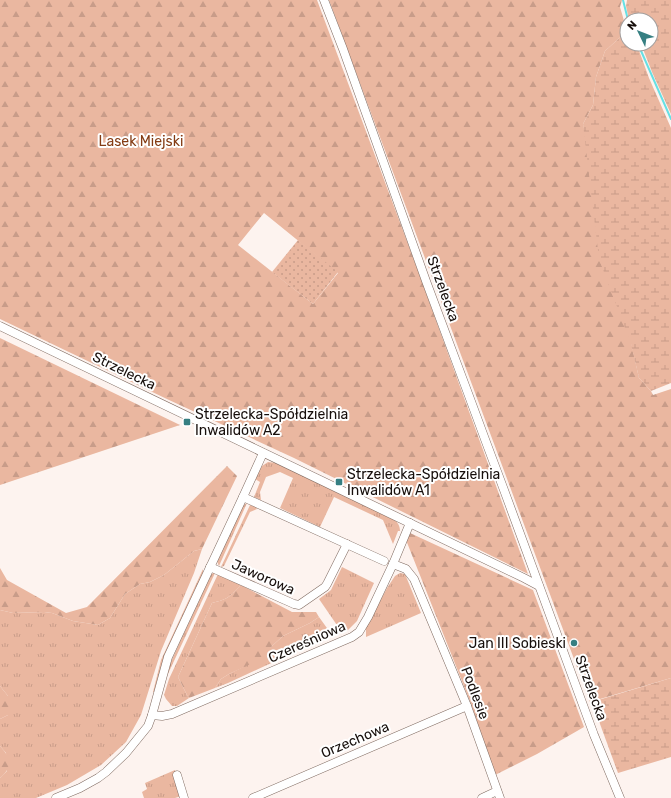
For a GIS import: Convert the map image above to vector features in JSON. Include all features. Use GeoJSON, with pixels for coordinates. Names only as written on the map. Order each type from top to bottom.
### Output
{"type":"FeatureCollection","features":[{"type":"Feature","properties":{"kind":"street","name":"Strzelecka"},"geometry":{"type":"LineString","coordinates":[[324,0],[539,586],[594,734],[620,798]]}},
{"type":"Feature","properties":{"kind":"street","name":"Strzelecka"},"geometry":{"type":"LineString","coordinates":[[0,326],[539,586]]}},
{"type":"Feature","properties":{"kind":"street"},"geometry":{"type":"LineString","coordinates":[[56,798],[80,788],[106,772],[120,759],[148,726],[168,657],[263,452]]}},
{"type":"Feature","properties":{"kind":"street"},"geometry":{"type":"LineString","coordinates":[[243,497],[384,561]]}},
{"type":"Feature","properties":{"kind":"street","name":"Czereśniowa"},"geometry":{"type":"LineString","coordinates":[[152,714],[162,716],[172,714],[352,637],[359,632],[364,625],[393,564],[410,523]]}},
{"type":"Feature","properties":{"kind":"street","name":"Jaworowa"},"geometry":{"type":"LineString","coordinates":[[210,567],[299,605],[325,587],[347,544]]}},
{"type":"Feature","properties":{"kind":"street","name":"Podlesie"},"geometry":{"type":"LineString","coordinates":[[393,564],[406,569],[414,579],[467,706],[498,795]]}},
{"type":"Feature","properties":{"kind":"street","name":"Orzechowa"},"geometry":{"type":"LineString","coordinates":[[253,798],[467,706]]}},
{"type":"Feature","properties":{"kind":"street"},"geometry":{"type":"LineString","coordinates":[[177,775],[184,798]]}},
{"type":"Feature","properties":{"kind":"street"},"geometry":{"type":"LineString","coordinates":[[482,798],[498,795]]}},
{"type":"Feature","properties":{"kind":"green space","name":"Lasek Miejski"},"geometry":{"type":"Polygon","coordinates":[[[0,0],[317,0],[417,268],[528,574],[294,458],[0,319],[0,0]],[[264,213],[238,245],[313,304],[338,273],[264,213]]]}},
{"type":"Feature","properties":{"kind":"green space"},"geometry":{"type":"Polygon","coordinates":[[[329,0],[622,0],[620,7],[621,12],[619,12],[619,38],[605,51],[596,77],[593,105],[583,124],[639,378],[653,395],[671,389],[671,678],[590,702],[329,0]]]}},
{"type":"Feature","properties":{"kind":"green space"},"geometry":{"type":"Polygon","coordinates":[[[627,0],[671,0],[671,114],[644,52],[659,52],[659,12],[627,12],[627,0]]]}},
{"type":"Feature","properties":{"kind":"green space"},"geometry":{"type":"Polygon","coordinates":[[[619,38],[619,52],[640,52],[649,78],[671,128],[671,383],[651,391],[639,378],[631,344],[599,259],[583,124],[593,105],[596,77],[605,51],[619,38]]]}},
{"type":"Feature","properties":{"kind":"green space"},"geometry":{"type":"Polygon","coordinates":[[[298,240],[338,272],[313,304],[272,272],[298,240]]]}},
{"type":"Feature","properties":{"kind":"green space"},"geometry":{"type":"Polygon","coordinates":[[[0,338],[180,425],[0,485],[0,338]]]}},
{"type":"Feature","properties":{"kind":"green space"},"geometry":{"type":"Polygon","coordinates":[[[268,462],[277,463],[393,518],[399,525],[400,531],[398,531],[393,544],[383,520],[334,497],[320,527],[280,508],[293,478],[280,472],[266,477],[260,492],[261,500],[254,497],[260,482],[255,479],[262,466],[268,462]]]}},
{"type":"Feature","properties":{"kind":"green space"},"geometry":{"type":"Polygon","coordinates":[[[227,466],[237,476],[202,549],[194,551],[164,575],[150,582],[140,584],[125,594],[110,618],[98,625],[73,621],[52,613],[13,613],[0,610],[0,568],[7,580],[66,613],[87,607],[227,466]]]}},
{"type":"Feature","properties":{"kind":"green space"},"geometry":{"type":"Polygon","coordinates":[[[247,503],[219,566],[217,561],[242,507],[247,503]]]}},
{"type":"Feature","properties":{"kind":"green space"},"geometry":{"type":"Polygon","coordinates":[[[250,505],[256,507],[257,509],[250,512],[224,566],[221,567],[250,505]]]}},
{"type":"Feature","properties":{"kind":"green space"},"geometry":{"type":"Polygon","coordinates":[[[410,533],[533,590],[584,727],[537,754],[495,775],[471,704],[406,540],[410,533]]]}},
{"type":"Feature","properties":{"kind":"green space"},"geometry":{"type":"Polygon","coordinates":[[[202,549],[194,573],[161,651],[141,715],[126,742],[101,765],[67,785],[36,798],[0,798],[0,778],[7,771],[6,753],[0,746],[0,719],[8,715],[8,696],[0,686],[0,610],[13,613],[52,613],[73,621],[98,625],[110,618],[125,594],[140,584],[150,582],[164,575],[194,551],[202,549]]]}},
{"type":"Feature","properties":{"kind":"green space"},"geometry":{"type":"Polygon","coordinates":[[[342,567],[374,583],[357,621],[348,630],[341,631],[319,599],[331,590],[342,567]]]}},
{"type":"Feature","properties":{"kind":"green space"},"geometry":{"type":"Polygon","coordinates":[[[203,569],[203,573],[163,660],[153,692],[161,660],[203,569]]]}},
{"type":"Feature","properties":{"kind":"green space"},"geometry":{"type":"Polygon","coordinates":[[[213,573],[215,573],[167,676],[170,664],[213,573]]]}},
{"type":"Feature","properties":{"kind":"green space"},"geometry":{"type":"Polygon","coordinates":[[[400,573],[405,574],[421,613],[366,637],[366,628],[387,588],[395,576],[400,573]]]}},
{"type":"Feature","properties":{"kind":"green space"},"geometry":{"type":"Polygon","coordinates":[[[218,574],[241,585],[228,597],[212,603],[178,677],[189,698],[177,706],[172,706],[164,695],[169,679],[218,574]]]}},
{"type":"Feature","properties":{"kind":"green space"},"geometry":{"type":"Polygon","coordinates":[[[241,585],[292,612],[316,612],[319,617],[283,636],[259,660],[221,679],[215,688],[189,698],[178,677],[212,603],[228,597],[241,585]]]}},
{"type":"Feature","properties":{"kind":"green space"},"geometry":{"type":"Polygon","coordinates":[[[319,617],[332,635],[215,688],[221,679],[243,667],[283,636],[319,617]]]}},
{"type":"Feature","properties":{"kind":"green space"},"geometry":{"type":"Polygon","coordinates":[[[671,678],[671,757],[618,773],[600,724],[595,701],[671,678]]]}},
{"type":"Feature","properties":{"kind":"green space"},"geometry":{"type":"Polygon","coordinates":[[[0,686],[8,696],[11,704],[8,715],[0,719],[0,686]]]}},
{"type":"Feature","properties":{"kind":"green space"},"geometry":{"type":"Polygon","coordinates":[[[0,746],[9,759],[9,766],[0,778],[0,746]]]}},
{"type":"Feature","properties":{"kind":"green space"},"geometry":{"type":"Polygon","coordinates":[[[175,770],[182,796],[175,798],[144,798],[142,792],[147,789],[145,783],[175,770]]]}},
{"type":"Feature","properties":{"kind":"waterway"},"geometry":{"type":"LineString","coordinates":[[623,0],[626,12]]}},
{"type":"Feature","properties":{"kind":"waterway"},"geometry":{"type":"LineString","coordinates":[[642,52],[671,119]]}},
{"type":"Feature","properties":{"kind":"place","name":"Strzelecka-Spółdzielnia Inwalidów A2"},"geometry":{"type":"Point","coordinates":[187,422]}},
{"type":"Feature","properties":{"kind":"place","name":"Strzelecka-Spółdzielnia Inwalidów A1"},"geometry":{"type":"Point","coordinates":[339,482]}},
{"type":"Feature","properties":{"kind":"place","name":"Jan III Sobieski"},"geometry":{"type":"Point","coordinates":[574,643]}}]}
